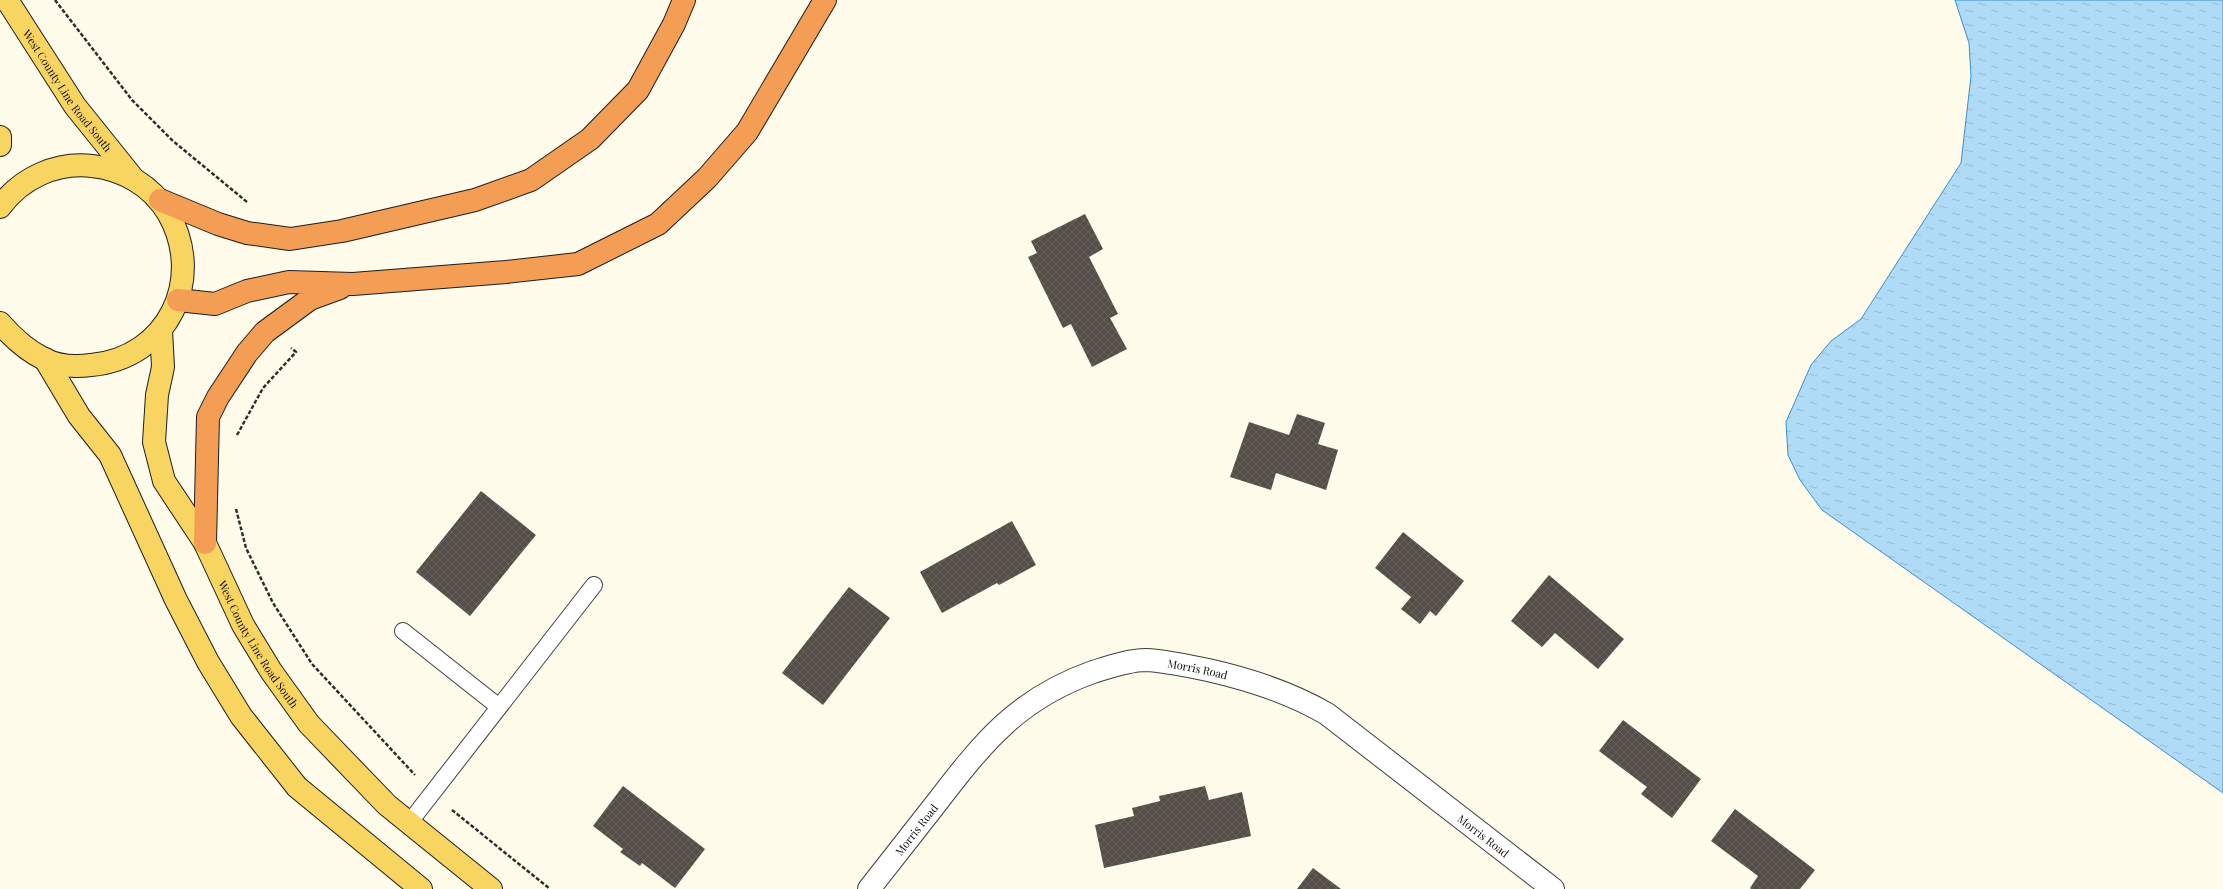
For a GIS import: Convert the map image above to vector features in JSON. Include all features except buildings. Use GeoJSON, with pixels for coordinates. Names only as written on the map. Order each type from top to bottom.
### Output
{"type":"FeatureCollection","features":[{"type":"Feature","properties":{"kind":"highway"},"geometry":{"type":"LineString","coordinates":[[160,200],[218,224],[247,233],[290,239],[342,232],[474,200],[531,180],[590,139],[638,90],[674,24],[684,0]]}},
{"type":"Feature","properties":{"kind":"highway"},"geometry":{"type":"LineString","coordinates":[[178,300],[215,304],[247,291],[289,282],[354,284],[506,272],[578,264],[658,224],[707,178],[746,132],[825,0]]}},
{"type":"Feature","properties":{"kind":"highway"},"geometry":{"type":"LineString","coordinates":[[205,543],[208,417],[218,397],[247,353],[265,332],[310,299],[354,284]]}},
{"type":"Feature","properties":{"kind":"main road","name":"West County Line Road South"},"geometry":{"type":"LineString","coordinates":[[7,0],[75,106],[133,178]]}},
{"type":"Feature","properties":{"kind":"main road"},"geometry":{"type":"LineString","coordinates":[[0,137],[0,146]]}},
{"type":"Feature","properties":{"kind":"main road"},"geometry":{"type":"LineString","coordinates":[[0,323],[18,343],[45,359],[76,367],[108,364],[137,351],[161,330],[178,300],[184,265],[178,231],[160,200],[133,178],[106,167],[78,164],[50,170],[24,183],[1,199]]}},
{"type":"Feature","properties":{"kind":"main road","name":"West County Line Road South"},"geometry":{"type":"LineString","coordinates":[[161,330],[163,367],[157,395],[154,442],[164,481],[205,543],[243,625],[271,671],[309,724],[387,805],[491,889]]}},
{"type":"Feature","properties":{"kind":"main road"},"geometry":{"type":"LineString","coordinates":[[45,359],[79,416],[110,455],[180,607],[208,662],[242,716],[297,787],[421,889]]}},
{"type":"Feature","properties":{"kind":"street","name":"Morris Road"},"geometry":{"type":"LineString","coordinates":[[870,889],[977,750],[1003,723],[1042,695],[1063,684],[1100,670],[1146,660],[1177,664],[1239,677],[1313,706],[1327,714],[1553,889]]}},
{"type":"Feature","properties":{"kind":"lane"},"geometry":{"type":"LineString","coordinates":[[409,823],[594,585]]}},
{"type":"Feature","properties":{"kind":"lane"},"geometry":{"type":"LineString","coordinates":[[403,631],[499,707]]}},
{"type":"Feature","properties":{"kind":"path"},"geometry":{"type":"LineString","coordinates":[[55,0],[132,100],[174,141],[252,206]]}},
{"type":"Feature","properties":{"kind":"path"},"geometry":{"type":"LineString","coordinates":[[237,442],[237,434],[263,388],[296,352],[290,347]]}},
{"type":"Feature","properties":{"kind":"path"},"geometry":{"type":"LineString","coordinates":[[235,507],[246,548],[273,603],[312,664],[402,763],[452,810],[550,889]]}},
{"type":"Feature","properties":{"kind":"water"},"geometry":{"type":"Polygon","coordinates":[[[1955,0],[2223,0],[2223,793],[1822,510],[1800,480],[1788,455],[1786,422],[1811,365],[1831,341],[1861,319],[1961,163],[1971,76],[1969,43],[1955,0]]]}}]}
